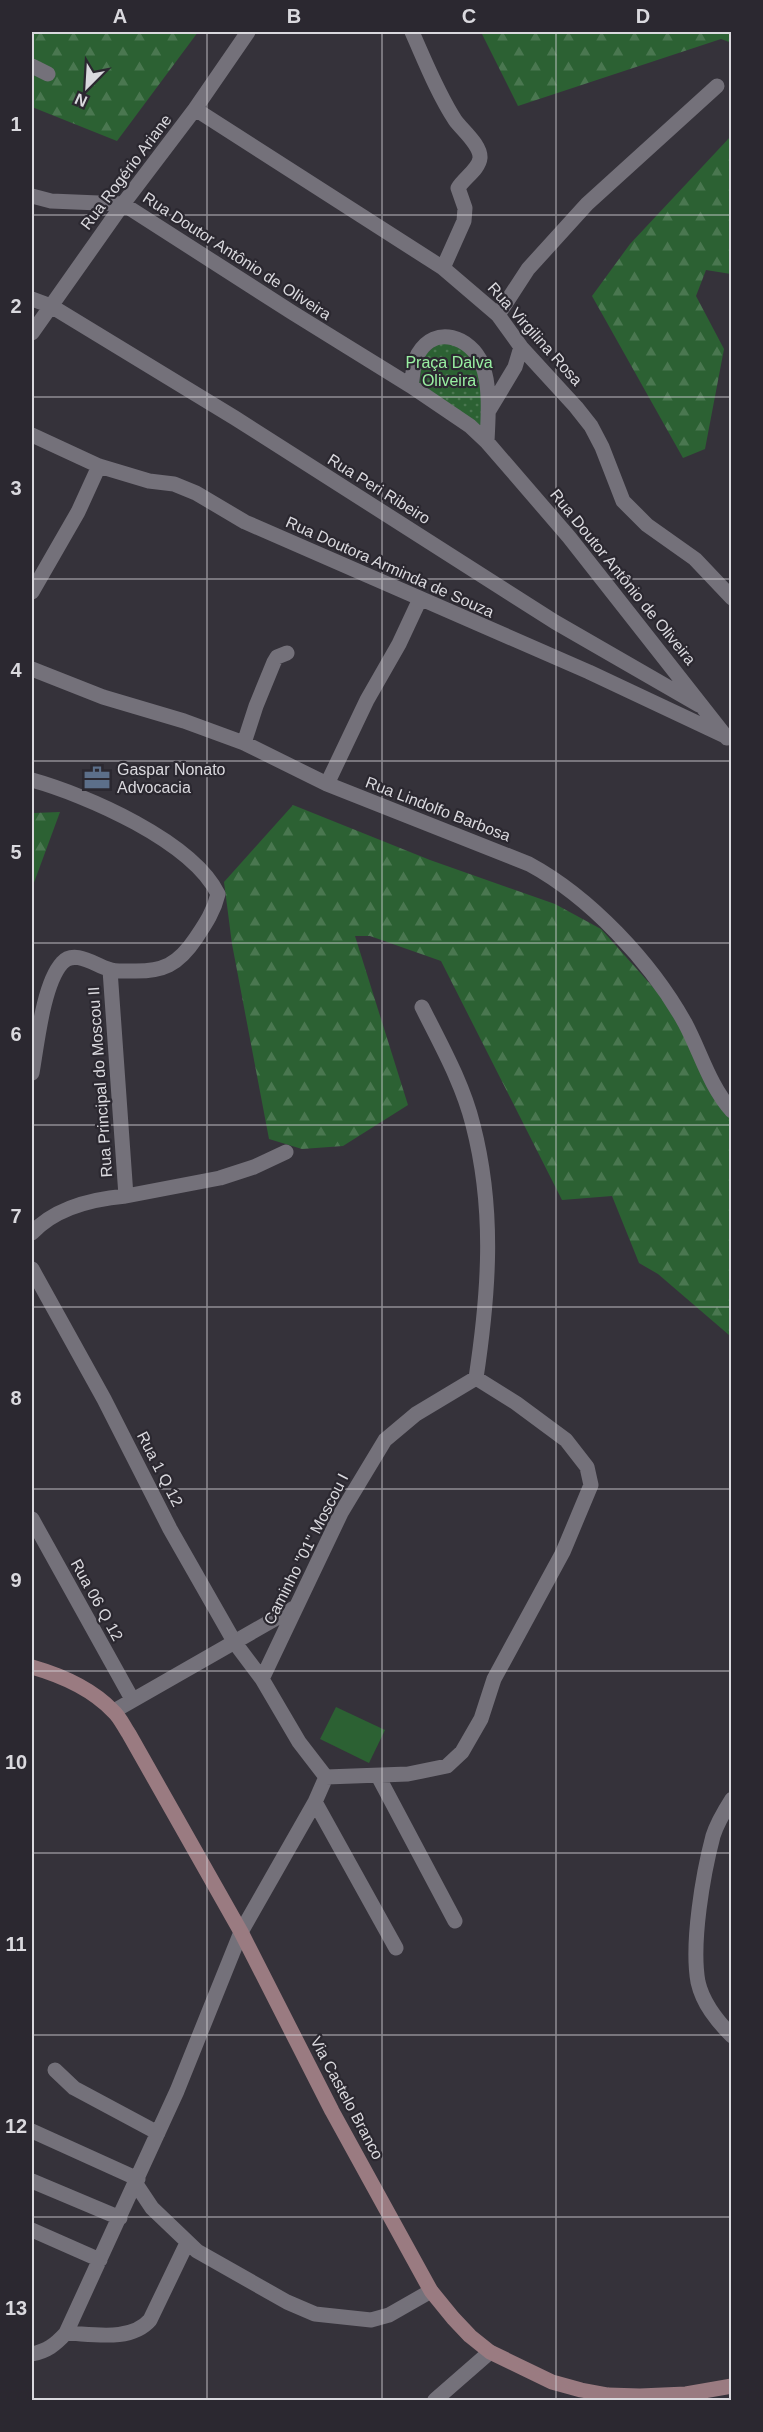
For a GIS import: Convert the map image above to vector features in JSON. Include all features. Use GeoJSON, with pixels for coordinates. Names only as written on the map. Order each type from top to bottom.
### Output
{"type":"FeatureCollection","features":[{"type":"Feature","properties":{"kind":"main road","name":"Via Castelo Branco"},"geometry":{"type":"LineString","coordinates":[[32,1667],[78,1685],[114,1711],[146,1761],[241,1932],[332,2111],[431,2291],[470,2336],[490,2352],[552,2382],[610,2398],[686,2394],[732,2386]]}},
{"type":"Feature","properties":{"kind":"street","name":"Rua Rogério Ariane"},"geometry":{"type":"LineString","coordinates":[[32,333],[123,204],[195,109],[248,32]]}},
{"type":"Feature","properties":{"kind":"street"},"geometry":{"type":"LineString","coordinates":[[412,32],[450,112],[477,148],[480,156],[477,167],[470,172],[458,188],[465,208],[464,221],[458,240],[444,268]]}},
{"type":"Feature","properties":{"kind":"street"},"geometry":{"type":"LineString","coordinates":[[32,66],[48,74]]}},
{"type":"Feature","properties":{"kind":"street"},"geometry":{"type":"LineString","coordinates":[[498,315],[528,269],[587,204],[717,86]]}},
{"type":"Feature","properties":{"kind":"street","name":"Rua Virgilina Rosa"},"geometry":{"type":"LineString","coordinates":[[195,109],[444,268],[498,315],[521,347],[591,426],[602,447],[623,501],[646,525],[695,559],[732,598]]}},
{"type":"Feature","properties":{"kind":"street","name":"Rua Doutor Antônio de Oliveira"},"geometry":{"type":"LineString","coordinates":[[32,196],[51,201],[123,204],[411,386],[470,426],[488,442],[602,577],[729,740]]}},
{"type":"Feature","properties":{"kind":"street","name":"Rua Peri Ribeiro"},"geometry":{"type":"LineString","coordinates":[[32,299],[51,306],[235,418],[555,622],[706,710]]}},
{"type":"Feature","properties":{"kind":"street"},"geometry":{"type":"LineString","coordinates":[[411,386],[418,354],[428,342],[438,337],[456,337],[471,346],[482,364],[488,412],[488,442]]}},
{"type":"Feature","properties":{"kind":"street"},"geometry":{"type":"LineString","coordinates":[[488,412],[515,367],[521,347]]}},
{"type":"Feature","properties":{"kind":"street","name":"Rua Doutora Arminda de Souza"},"geometry":{"type":"LineString","coordinates":[[32,435],[99,466],[149,481],[174,484],[196,493],[244,522],[590,672],[729,740]]}},
{"type":"Feature","properties":{"kind":"street"},"geometry":{"type":"LineString","coordinates":[[32,592],[78,512],[99,466]]}},
{"type":"Feature","properties":{"kind":"street"},"geometry":{"type":"LineString","coordinates":[[327,784],[367,700],[399,644],[420,599]]}},
{"type":"Feature","properties":{"kind":"street"},"geometry":{"type":"LineString","coordinates":[[244,743],[274,662],[278,657],[287,653]]}},
{"type":"Feature","properties":{"kind":"street","name":"Rua Lindolfo Barbosa"},"geometry":{"type":"LineString","coordinates":[[32,669],[103,697],[184,721],[244,743],[327,784],[529,864],[569,890],[619,937],[669,996],[686,1024],[714,1087],[732,1111]]}},
{"type":"Feature","properties":{"kind":"street"},"geometry":{"type":"LineString","coordinates":[[32,780],[104,806],[142,828],[184,854],[212,881],[218,894],[213,914],[190,947],[175,962],[162,969],[110,970],[77,958],[68,958],[62,962],[50,989],[41,1020],[32,1073]]}},
{"type":"Feature","properties":{"kind":"street","name":"Rua Principal do Moscou II"},"geometry":{"type":"LineString","coordinates":[[32,1233],[41,1223],[87,1201],[126,1196],[121,1154],[110,970]]}},
{"type":"Feature","properties":{"kind":"street"},"geometry":{"type":"LineString","coordinates":[[326,1777],[408,1774],[447,1766],[462,1752],[481,1719],[494,1679],[563,1552],[591,1485],[591,1476],[587,1467],[572,1447],[553,1428],[476,1378],[485,1320],[489,1265],[486,1194],[473,1123],[451,1066],[422,1007]]}},
{"type":"Feature","properties":{"kind":"street"},"geometry":{"type":"LineString","coordinates":[[126,1196],[220,1178],[254,1167],[286,1152]]}},
{"type":"Feature","properties":{"kind":"street","name":"Rua 1 Q 12"},"geometry":{"type":"LineString","coordinates":[[32,1270],[104,1399],[170,1529],[235,1643],[262,1679]]}},
{"type":"Feature","properties":{"kind":"street","name":"Caminho \"01\" Moscou I"},"geometry":{"type":"LineString","coordinates":[[262,1679],[341,1513],[385,1440],[416,1414],[476,1378]]}},
{"type":"Feature","properties":{"kind":"street","name":"Rua 06 Q 12"},"geometry":{"type":"LineString","coordinates":[[32,1519],[132,1699]]}},
{"type":"Feature","properties":{"kind":"street"},"geometry":{"type":"LineString","coordinates":[[114,1711],[294,1608]]}},
{"type":"Feature","properties":{"kind":"street"},"geometry":{"type":"LineString","coordinates":[[262,1679],[299,1742],[326,1777]]}},
{"type":"Feature","properties":{"kind":"street"},"geometry":{"type":"LineString","coordinates":[[378,1776],[455,1921]]}},
{"type":"Feature","properties":{"kind":"street"},"geometry":{"type":"LineString","coordinates":[[32,2354],[44,2352],[55,2345],[66,2333],[137,2182],[241,1932],[315,1802],[326,1777]]}},
{"type":"Feature","properties":{"kind":"street"},"geometry":{"type":"LineString","coordinates":[[732,1798],[714,1833],[705,1873],[697,1951],[698,1982],[707,2007],[732,2036]]}},
{"type":"Feature","properties":{"kind":"street"},"geometry":{"type":"LineString","coordinates":[[315,1802],[396,1948]]}},
{"type":"Feature","properties":{"kind":"street"},"geometry":{"type":"LineString","coordinates":[[55,2070],[74,2088],[158,2133]]}},
{"type":"Feature","properties":{"kind":"street"},"geometry":{"type":"LineString","coordinates":[[32,2131],[137,2182],[152,2208],[197,2251],[287,2302],[315,2314],[371,2320],[389,2316],[431,2291]]}},
{"type":"Feature","properties":{"kind":"street"},"geometry":{"type":"LineString","coordinates":[[32,2181],[120,2218]]}},
{"type":"Feature","properties":{"kind":"street"},"geometry":{"type":"LineString","coordinates":[[32,2230],[100,2260]]}},
{"type":"Feature","properties":{"kind":"street"},"geometry":{"type":"LineString","coordinates":[[66,2333],[122,2334],[136,2332],[143,2328],[150,2320],[187,2243]]}},
{"type":"Feature","properties":{"kind":"street"},"geometry":{"type":"LineString","coordinates":[[435,2400],[490,2352]]}},
{"type":"Feature","properties":{"kind":"green space"},"geometry":{"type":"Polygon","coordinates":[[[32,32],[198,32],[117,141],[32,107],[32,32]]]}},
{"type":"Feature","properties":{"kind":"green space"},"geometry":{"type":"Polygon","coordinates":[[[481,32],[731,32],[732,43],[721,39],[518,106],[481,32]]]}},
{"type":"Feature","properties":{"kind":"green space"},"geometry":{"type":"Polygon","coordinates":[[[731,136],[731,274],[706,270],[696,296],[724,349],[705,449],[683,458],[592,296],[630,244],[731,136]]]}},
{"type":"Feature","properties":{"kind":"green space","name":"Praça Dalva Oliveira"},"geometry":{"type":"Polygon","coordinates":[[[441,340],[463,347],[480,372],[484,428],[419,384],[423,357],[441,340]]]}},
{"type":"Feature","properties":{"kind":"green space"},"geometry":{"type":"Polygon","coordinates":[[[293,805],[430,860],[555,904],[601,929],[686,1024],[731,1106],[731,1343],[729,1335],[658,1274],[639,1263],[612,1196],[562,1200],[441,961],[370,936],[355,936],[408,1105],[343,1146],[302,1149],[269,1139],[232,944],[224,882],[293,805]]]}},
{"type":"Feature","properties":{"kind":"green space"},"geometry":{"type":"Polygon","coordinates":[[[60,812],[32,888],[32,815],[33,813],[60,812]]]}},
{"type":"Feature","properties":{"kind":"green space"},"geometry":{"type":"Polygon","coordinates":[[[336,1707],[385,1730],[369,1763],[320,1739],[336,1707]]]}},
{"type":"Feature","properties":{"kind":"place","name":"Gaspar Nonato Advocacia"},"geometry":{"type":"Point","coordinates":[97,778]}}]}
